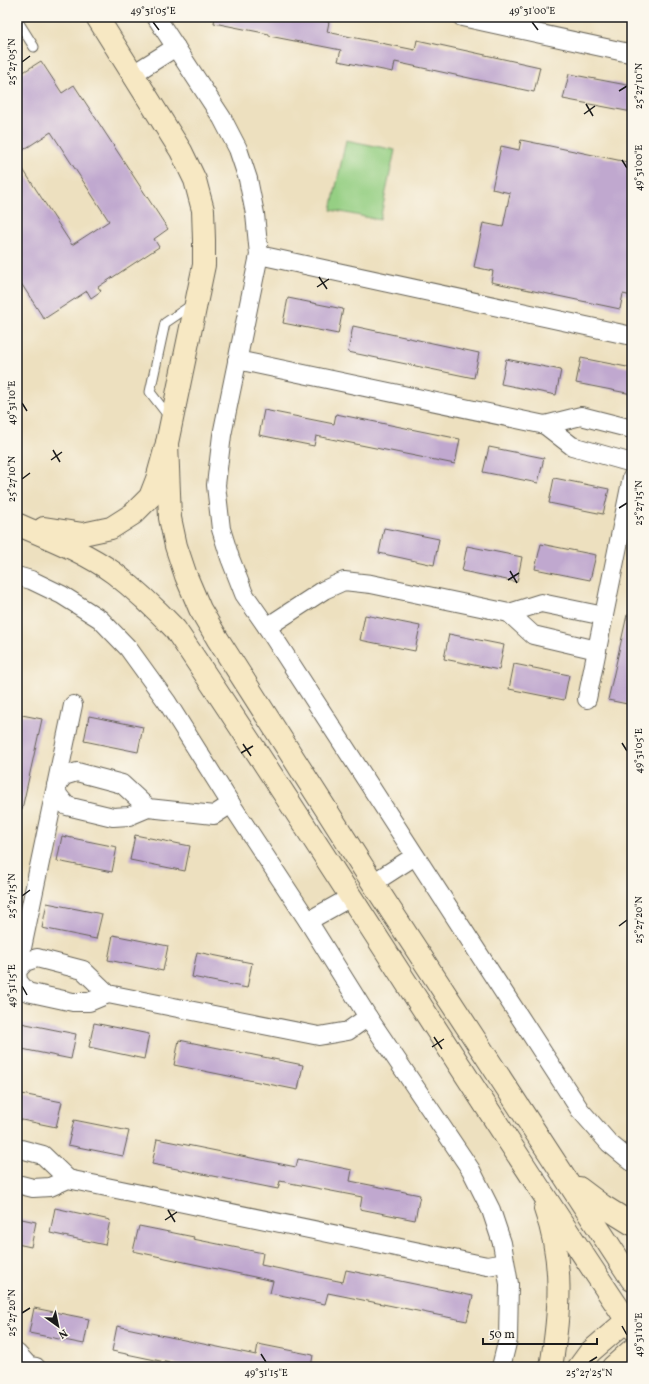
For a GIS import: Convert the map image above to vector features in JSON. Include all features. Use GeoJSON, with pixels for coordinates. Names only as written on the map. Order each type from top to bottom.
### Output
{"type":"FeatureCollection","features":[{"type":"Feature","properties":{"kind":"main road"},"geometry":{"type":"LineString","coordinates":[[18,525],[51,528],[83,534],[111,528],[133,514],[150,497],[157,479],[167,443],[204,265],[203,210],[194,180],[181,151],[97,17]]}},
{"type":"Feature","properties":{"kind":"main road"},"geometry":{"type":"LineString","coordinates":[[167,443],[170,518],[176,546],[186,576],[200,609],[373,882],[632,1280]]}},
{"type":"Feature","properties":{"kind":"main road"},"geometry":{"type":"LineString","coordinates":[[18,525],[67,546],[113,572],[153,606],[175,629],[351,897],[522,1163],[630,1322],[590,1352],[580,1367]]}},
{"type":"Feature","properties":{"kind":"main road"},"geometry":{"type":"LineString","coordinates":[[522,1163],[543,1205],[552,1229],[558,1264],[559,1298],[557,1332],[551,1367]]}},
{"type":"Feature","properties":{"kind":"main road"},"geometry":{"type":"LineString","coordinates":[[566,1178],[603,1206],[632,1224]]}},
{"type":"Feature","properties":{"kind":"main road"},"geometry":{"type":"LineString","coordinates":[[613,1367],[632,1350]]}},
{"type":"Feature","properties":{"kind":"street"},"geometry":{"type":"LineString","coordinates":[[156,17],[222,118],[238,149],[250,186],[255,214],[258,255],[222,435],[216,485],[221,529],[244,594],[267,627],[580,1110],[609,1143],[632,1162]]}},
{"type":"Feature","properties":{"kind":"street"},"geometry":{"type":"LineString","coordinates":[[462,17],[631,54]]}},
{"type":"Feature","properties":{"kind":"street"},"geometry":{"type":"LineString","coordinates":[[132,74],[176,47]]}},
{"type":"Feature","properties":{"kind":"street"},"geometry":{"type":"LineString","coordinates":[[258,255],[632,336]]}},
{"type":"Feature","properties":{"kind":"street"},"geometry":{"type":"LineString","coordinates":[[237,360],[546,425],[581,416],[632,429]]}},
{"type":"Feature","properties":{"kind":"street"},"geometry":{"type":"LineString","coordinates":[[546,425],[572,446],[632,463]]}},
{"type":"Feature","properties":{"kind":"street"},"geometry":{"type":"LineString","coordinates":[[587,699],[632,477]]}},
{"type":"Feature","properties":{"kind":"street"},"geometry":{"type":"LineString","coordinates":[[17,576],[31,580],[62,595],[88,611],[100,619],[128,648],[167,702],[231,804],[308,921],[368,1018],[471,1170],[491,1210],[502,1243],[509,1284],[508,1339],[501,1367]]}},
{"type":"Feature","properties":{"kind":"street"},"geometry":{"type":"LineString","coordinates":[[267,627],[324,590],[344,581],[371,584],[509,613],[541,603],[604,616]]}},
{"type":"Feature","properties":{"kind":"street"},"geometry":{"type":"LineString","coordinates":[[509,613],[533,635],[597,650]]}},
{"type":"Feature","properties":{"kind":"street"},"geometry":{"type":"LineString","coordinates":[[74,704],[17,972],[18,981],[27,992],[73,1002],[89,1002],[108,994]]}},
{"type":"Feature","properties":{"kind":"street"},"geometry":{"type":"LineString","coordinates":[[148,808],[122,784],[77,772],[64,776],[56,786],[58,796],[67,806],[113,817],[129,816],[148,808],[214,815],[231,804]]}},
{"type":"Feature","properties":{"kind":"street"},"geometry":{"type":"LineString","coordinates":[[373,882],[414,856]]}},
{"type":"Feature","properties":{"kind":"street"},"geometry":{"type":"LineString","coordinates":[[308,921],[351,897]]}},
{"type":"Feature","properties":{"kind":"street"},"geometry":{"type":"LineString","coordinates":[[17,972],[25,962],[37,958],[83,970],[108,994],[319,1036],[348,1031],[368,1018]]}},
{"type":"Feature","properties":{"kind":"street"},"geometry":{"type":"LineString","coordinates":[[17,1148],[43,1155],[68,1180]]}},
{"type":"Feature","properties":{"kind":"street"},"geometry":{"type":"LineString","coordinates":[[17,1184],[33,1188],[50,1187],[68,1180],[487,1266],[505,1263]]}},
{"type":"Feature","properties":{"kind":"lane"},"geometry":{"type":"LineString","coordinates":[[17,20],[34,47]]}},
{"type":"Feature","properties":{"kind":"green space"},"geometry":{"type":"Polygon","coordinates":[[[346,140],[395,150],[380,220],[331,210],[346,140]]]}},
{"type":"Feature","properties":{"kind":"building"},"geometry":{"type":"Polygon","coordinates":[[[215,17],[306,17],[329,22],[327,32],[415,50],[417,40],[540,67],[534,92],[395,62],[393,72],[338,61],[341,50],[269,36],[269,34],[214,23],[215,17]]]}},
{"type":"Feature","properties":{"kind":"building"},"geometry":{"type":"Polygon","coordinates":[[[41,61],[62,93],[74,85],[168,229],[154,239],[159,247],[98,287],[101,291],[91,298],[87,291],[44,319],[17,277],[17,160],[72,245],[109,221],[51,132],[17,154],[17,76],[41,61]]]}},
{"type":"Feature","properties":{"kind":"building"},"geometry":{"type":"Polygon","coordinates":[[[569,74],[632,86],[632,112],[563,99],[569,74]]]}},
{"type":"Feature","properties":{"kind":"building"},"geometry":{"type":"Polygon","coordinates":[[[521,140],[632,163],[632,296],[623,294],[620,309],[491,282],[493,271],[474,267],[483,223],[503,227],[510,193],[492,189],[501,146],[519,150],[521,140]]]}},
{"type":"Feature","properties":{"kind":"building"},"geometry":{"type":"Polygon","coordinates":[[[288,298],[343,309],[338,334],[283,323],[288,298]]]}},
{"type":"Feature","properties":{"kind":"building"},"geometry":{"type":"Polygon","coordinates":[[[353,326],[479,353],[474,378],[348,352],[353,326]]]}},
{"type":"Feature","properties":{"kind":"building"},"geometry":{"type":"Polygon","coordinates":[[[581,358],[632,368],[632,394],[576,383],[581,358]]]}},
{"type":"Feature","properties":{"kind":"building"},"geometry":{"type":"Polygon","coordinates":[[[506,359],[561,370],[556,395],[501,384],[506,359]]]}},
{"type":"Feature","properties":{"kind":"building"},"geometry":{"type":"Polygon","coordinates":[[[264,410],[334,424],[336,414],[460,439],[455,464],[316,436],[314,446],[259,435],[264,410]]]}},
{"type":"Feature","properties":{"kind":"building"},"geometry":{"type":"Polygon","coordinates":[[[489,447],[544,458],[538,483],[483,472],[489,447]]]}},
{"type":"Feature","properties":{"kind":"building"},"geometry":{"type":"Polygon","coordinates":[[[554,478],[609,489],[603,514],[549,503],[554,478]]]}},
{"type":"Feature","properties":{"kind":"building"},"geometry":{"type":"Polygon","coordinates":[[[384,528],[439,539],[434,565],[379,553],[384,528]]]}},
{"type":"Feature","properties":{"kind":"building"},"geometry":{"type":"Polygon","coordinates":[[[541,544],[596,555],[590,580],[535,569],[541,544]]]}},
{"type":"Feature","properties":{"kind":"building"},"geometry":{"type":"Polygon","coordinates":[[[467,546],[522,557],[517,582],[462,571],[467,546]]]}},
{"type":"Feature","properties":{"kind":"building"},"geometry":{"type":"Polygon","coordinates":[[[365,615],[420,626],[415,651],[360,640],[365,615]]]}},
{"type":"Feature","properties":{"kind":"building"},"geometry":{"type":"Polygon","coordinates":[[[627,615],[632,615],[632,705],[608,700],[627,615]]]}},
{"type":"Feature","properties":{"kind":"building"},"geometry":{"type":"Polygon","coordinates":[[[449,634],[504,645],[499,670],[444,659],[449,634]]]}},
{"type":"Feature","properties":{"kind":"building"},"geometry":{"type":"Polygon","coordinates":[[[514,664],[569,675],[564,700],[509,689],[514,664]]]}},
{"type":"Feature","properties":{"kind":"building"},"geometry":{"type":"Polygon","coordinates":[[[17,714],[42,719],[22,809],[17,808],[17,714]]]}},
{"type":"Feature","properties":{"kind":"building"},"geometry":{"type":"Polygon","coordinates":[[[89,716],[143,727],[138,752],[84,741],[89,716]]]}},
{"type":"Feature","properties":{"kind":"building"},"geometry":{"type":"Polygon","coordinates":[[[135,835],[190,846],[185,871],[130,860],[135,835]]]}},
{"type":"Feature","properties":{"kind":"building"},"geometry":{"type":"Polygon","coordinates":[[[62,836],[117,847],[112,872],[57,861],[62,836]]]}},
{"type":"Feature","properties":{"kind":"building"},"geometry":{"type":"Polygon","coordinates":[[[47,903],[102,914],[96,939],[42,928],[47,903]]]}},
{"type":"Feature","properties":{"kind":"building"},"geometry":{"type":"Polygon","coordinates":[[[113,935],[168,946],[163,971],[108,960],[113,935]]]}},
{"type":"Feature","properties":{"kind":"building"},"geometry":{"type":"Polygon","coordinates":[[[197,952],[252,963],[247,988],[192,977],[197,952]]]}},
{"type":"Feature","properties":{"kind":"building"},"geometry":{"type":"Polygon","coordinates":[[[21,1023],[76,1034],[71,1059],[17,1048],[21,1023]]]}},
{"type":"Feature","properties":{"kind":"building"},"geometry":{"type":"Polygon","coordinates":[[[94,1023],[149,1034],[144,1059],[89,1047],[94,1023]]]}},
{"type":"Feature","properties":{"kind":"building"},"geometry":{"type":"Polygon","coordinates":[[[179,1040],[303,1065],[298,1090],[174,1065],[179,1040]]]}},
{"type":"Feature","properties":{"kind":"building"},"geometry":{"type":"Polygon","coordinates":[[[17,1093],[62,1102],[56,1127],[17,1119],[17,1093]]]}},
{"type":"Feature","properties":{"kind":"building"},"geometry":{"type":"Polygon","coordinates":[[[74,1120],[129,1131],[123,1156],[68,1145],[74,1120]]]}},
{"type":"Feature","properties":{"kind":"building"},"geometry":{"type":"Polygon","coordinates":[[[157,1139],[296,1167],[298,1159],[352,1170],[350,1181],[420,1195],[415,1220],[360,1209],[362,1197],[280,1181],[278,1189],[152,1164],[157,1139]]]}},
{"type":"Feature","properties":{"kind":"building"},"geometry":{"type":"Polygon","coordinates":[[[55,1208],[110,1220],[105,1245],[50,1233],[55,1208]]]}},
{"type":"Feature","properties":{"kind":"building"},"geometry":{"type":"Polygon","coordinates":[[[17,1218],[36,1222],[31,1247],[17,1244],[17,1218]]]}},
{"type":"Feature","properties":{"kind":"building"},"geometry":{"type":"Polygon","coordinates":[[[139,1226],[194,1237],[193,1239],[263,1253],[261,1265],[343,1282],[346,1270],[473,1296],[467,1321],[328,1293],[325,1304],[270,1293],[273,1281],[133,1251],[139,1226]]]}},
{"type":"Feature","properties":{"kind":"building"},"geometry":{"type":"Polygon","coordinates":[[[34,1308],[89,1319],[84,1344],[29,1333],[34,1308]]]}},
{"type":"Feature","properties":{"kind":"building"},"geometry":{"type":"Polygon","coordinates":[[[117,1326],[256,1355],[258,1344],[313,1355],[311,1367],[189,1367],[112,1351],[117,1326]]]}}]}
